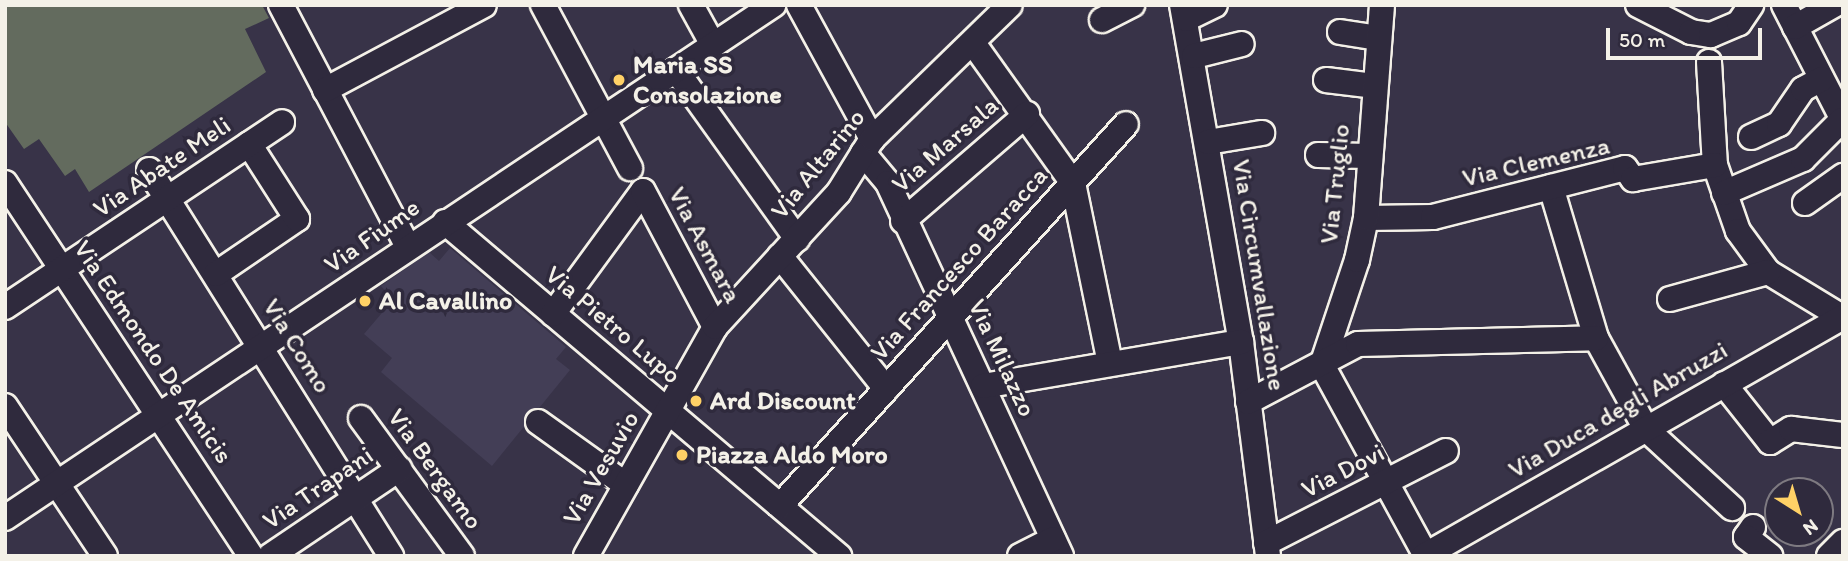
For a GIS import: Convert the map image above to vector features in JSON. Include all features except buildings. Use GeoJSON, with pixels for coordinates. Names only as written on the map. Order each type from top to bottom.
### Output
{"type":"FeatureCollection","features":[{"type":"Feature","properties":{"kind":"street"},"geometry":{"type":"LineString","coordinates":[[281,5],[408,247]]}},
{"type":"Feature","properties":{"kind":"street"},"geometry":{"type":"LineString","coordinates":[[325,90],[484,5]]}},
{"type":"Feature","properties":{"kind":"street"},"geometry":{"type":"LineString","coordinates":[[543,5],[630,168]]}},
{"type":"Feature","properties":{"kind":"street"},"geometry":{"type":"LineString","coordinates":[[691,5],[713,45]]}},
{"type":"Feature","properties":{"kind":"street","name":"Via Fiume"},"geometry":{"type":"LineString","coordinates":[[5,518],[773,5]]}},
{"type":"Feature","properties":{"kind":"street","name":"Via Milazzo"},"geometry":{"type":"LineString","coordinates":[[799,5],[888,183],[903,221],[1057,547]]}},
{"type":"Feature","properties":{"kind":"street","name":"Via Altarino"},"geometry":{"type":"LineString","coordinates":[[669,410],[715,327],[839,192],[868,146],[1010,5]]}},
{"type":"Feature","properties":{"kind":"street"},"geometry":{"type":"LineString","coordinates":[[1102,20],[1132,5]]}},
{"type":"Feature","properties":{"kind":"street"},"geometry":{"type":"LineString","coordinates":[[1184,12],[1215,5]]}},
{"type":"Feature","properties":{"kind":"street","name":"Via Truglio"},"geometry":{"type":"LineString","coordinates":[[1322,365],[1357,260],[1366,218],[1382,5]]}},
{"type":"Feature","properties":{"kind":"street"},"geometry":{"type":"LineString","coordinates":[[1639,5],[1691,32],[1711,35],[1739,23],[1751,5]]}},
{"type":"Feature","properties":{"kind":"street"},"geometry":{"type":"LineString","coordinates":[[1724,193],[1802,159],[1843,120],[1790,16],[1834,5]]}},
{"type":"Feature","properties":{"kind":"street","name":"Via Circumvallazione"},"geometry":{"type":"LineString","coordinates":[[1184,12],[1194,56],[1241,342],[1267,550]]}},
{"type":"Feature","properties":{"kind":"street"},"geometry":{"type":"LineString","coordinates":[[1340,32],[1378,38]]}},
{"type":"Feature","properties":{"kind":"street"},"geometry":{"type":"LineString","coordinates":[[972,43],[1027,114],[1073,183],[1110,363]]}},
{"type":"Feature","properties":{"kind":"street"},"geometry":{"type":"LineString","coordinates":[[1194,56],[1241,44]]}},
{"type":"Feature","properties":{"kind":"street"},"geometry":{"type":"LineString","coordinates":[[1709,62],[1715,165],[1738,230],[1768,272],[1842,317]]}},
{"type":"Feature","properties":{"kind":"street"},"geometry":{"type":"LineString","coordinates":[[676,70],[788,248],[886,388]]}},
{"type":"Feature","properties":{"kind":"street"},"geometry":{"type":"LineString","coordinates":[[1751,137],[1779,124],[1803,89],[1822,79]]}},
{"type":"Feature","properties":{"kind":"street"},"geometry":{"type":"LineString","coordinates":[[1326,80],[1374,86]]}},
{"type":"Feature","properties":{"kind":"street","name":"Via Marsala"},"geometry":{"type":"LineString","coordinates":[[903,221],[1027,114]]}},
{"type":"Feature","properties":{"kind":"street","name":"Via Abate Meli"},"geometry":{"type":"LineString","coordinates":[[5,307],[282,122]]}},
{"type":"Feature","properties":{"kind":"street","name":"Via Francesco Baracca"},"geometry":{"type":"LineString","coordinates":[[780,506],[1126,124]]}},
{"type":"Feature","properties":{"kind":"street"},"geometry":{"type":"LineString","coordinates":[[1208,142],[1262,133]]}},
{"type":"Feature","properties":{"kind":"street"},"geometry":{"type":"LineString","coordinates":[[216,274],[297,219],[249,144]]}},
{"type":"Feature","properties":{"kind":"street"},"geometry":{"type":"LineString","coordinates":[[1318,155],[1370,156]]}},
{"type":"Feature","properties":{"kind":"street","name":"Via Clemenza"},"geometry":{"type":"LineString","coordinates":[[1366,218],[1433,217],[1625,168],[1633,179],[1715,165]]}},
{"type":"Feature","properties":{"kind":"street","name":"Via Como"},"geometry":{"type":"LineString","coordinates":[[149,170],[264,347],[391,556]]}},
{"type":"Feature","properties":{"kind":"street"},"geometry":{"type":"LineString","coordinates":[[1805,203],[1843,176]]}},
{"type":"Feature","properties":{"kind":"street","name":"Via Edmondo De Amicis"},"geometry":{"type":"LineString","coordinates":[[5,183],[251,556]]}},
{"type":"Feature","properties":{"kind":"street"},"geometry":{"type":"LineString","coordinates":[[1551,187],[1596,338],[1646,429],[1732,508]]}},
{"type":"Feature","properties":{"kind":"street","name":"Via Asmara"},"geometry":{"type":"LineString","coordinates":[[553,314],[643,191],[715,327]]}},
{"type":"Feature","properties":{"kind":"street","name":"Via Pietro Lupo"},"geometry":{"type":"LineString","coordinates":[[445,222],[839,556]]}},
{"type":"Feature","properties":{"kind":"street"},"geometry":{"type":"LineString","coordinates":[[1670,299],[1768,272]]}},
{"type":"Feature","properties":{"kind":"street","name":"Via Duca degli Abruzzi"},"geometry":{"type":"LineString","coordinates":[[1424,555],[1842,317]]}},
{"type":"Feature","properties":{"kind":"street"},"geometry":{"type":"LineString","coordinates":[[1248,402],[1358,344],[1596,338]]}},
{"type":"Feature","properties":{"kind":"street"},"geometry":{"type":"LineString","coordinates":[[983,386],[1241,342]]}},
{"type":"Feature","properties":{"kind":"street"},"geometry":{"type":"LineString","coordinates":[[1322,365],[1424,555]]}},
{"type":"Feature","properties":{"kind":"street"},"geometry":{"type":"LineString","coordinates":[[1724,384],[1770,442],[1791,429],[1843,435]]}},
{"type":"Feature","properties":{"kind":"street"},"geometry":{"type":"LineString","coordinates":[[5,406],[104,556]]}},
{"type":"Feature","properties":{"kind":"street","name":"Via Vesuvio"},"geometry":{"type":"LineString","coordinates":[[586,556],[669,410]]}},
{"type":"Feature","properties":{"kind":"street","name":"Via Bergamo"},"geometry":{"type":"LineString","coordinates":[[361,418],[462,556]]}},
{"type":"Feature","properties":{"kind":"street"},"geometry":{"type":"LineString","coordinates":[[538,422],[626,485]]}},
{"type":"Feature","properties":{"kind":"street","name":"Via Dovi"},"geometry":{"type":"LineString","coordinates":[[1267,550],[1384,482],[1446,450]]}},
{"type":"Feature","properties":{"kind":"street","name":"Via Trapani"},"geometry":{"type":"LineString","coordinates":[[270,556],[399,469]]}},
{"type":"Feature","properties":{"kind":"street"},"geometry":{"type":"LineString","coordinates":[[1753,527],[1745,537],[1770,556]]}},
{"type":"Feature","properties":{"kind":"street"},"geometry":{"type":"LineString","coordinates":[[1829,556],[1843,542]]}},
{"type":"Feature","properties":{"kind":"street"},"geometry":{"type":"LineString","coordinates":[[1020,556],[1057,547]]}},
{"type":"Feature","properties":{"kind":"shaded area"},"geometry":{"type":"Polygon","coordinates":[[[450,248],[566,347],[556,359],[570,370],[492,466],[381,372],[392,358],[364,334],[393,300],[381,286],[429,252],[439,261],[450,248]]]}},
{"type":"Feature","properties":{"kind":"green space"},"geometry":{"type":"Polygon","coordinates":[[[5,5],[262,5],[269,18],[245,29],[266,72],[89,192],[75,169],[65,176],[39,139],[24,149],[5,122],[5,5]]]}},
{"type":"Feature","properties":{"kind":"place","name":"Maria SS Consolazione"},"geometry":{"type":"Point","coordinates":[619,80]}},
{"type":"Feature","properties":{"kind":"place","name":"Al Cavallino"},"geometry":{"type":"Point","coordinates":[365,301]}},
{"type":"Feature","properties":{"kind":"place","name":"Ard Discount"},"geometry":{"type":"Point","coordinates":[696,401]}},
{"type":"Feature","properties":{"kind":"place","name":"Piazza Aldo Moro"},"geometry":{"type":"Point","coordinates":[682,455]}}]}
